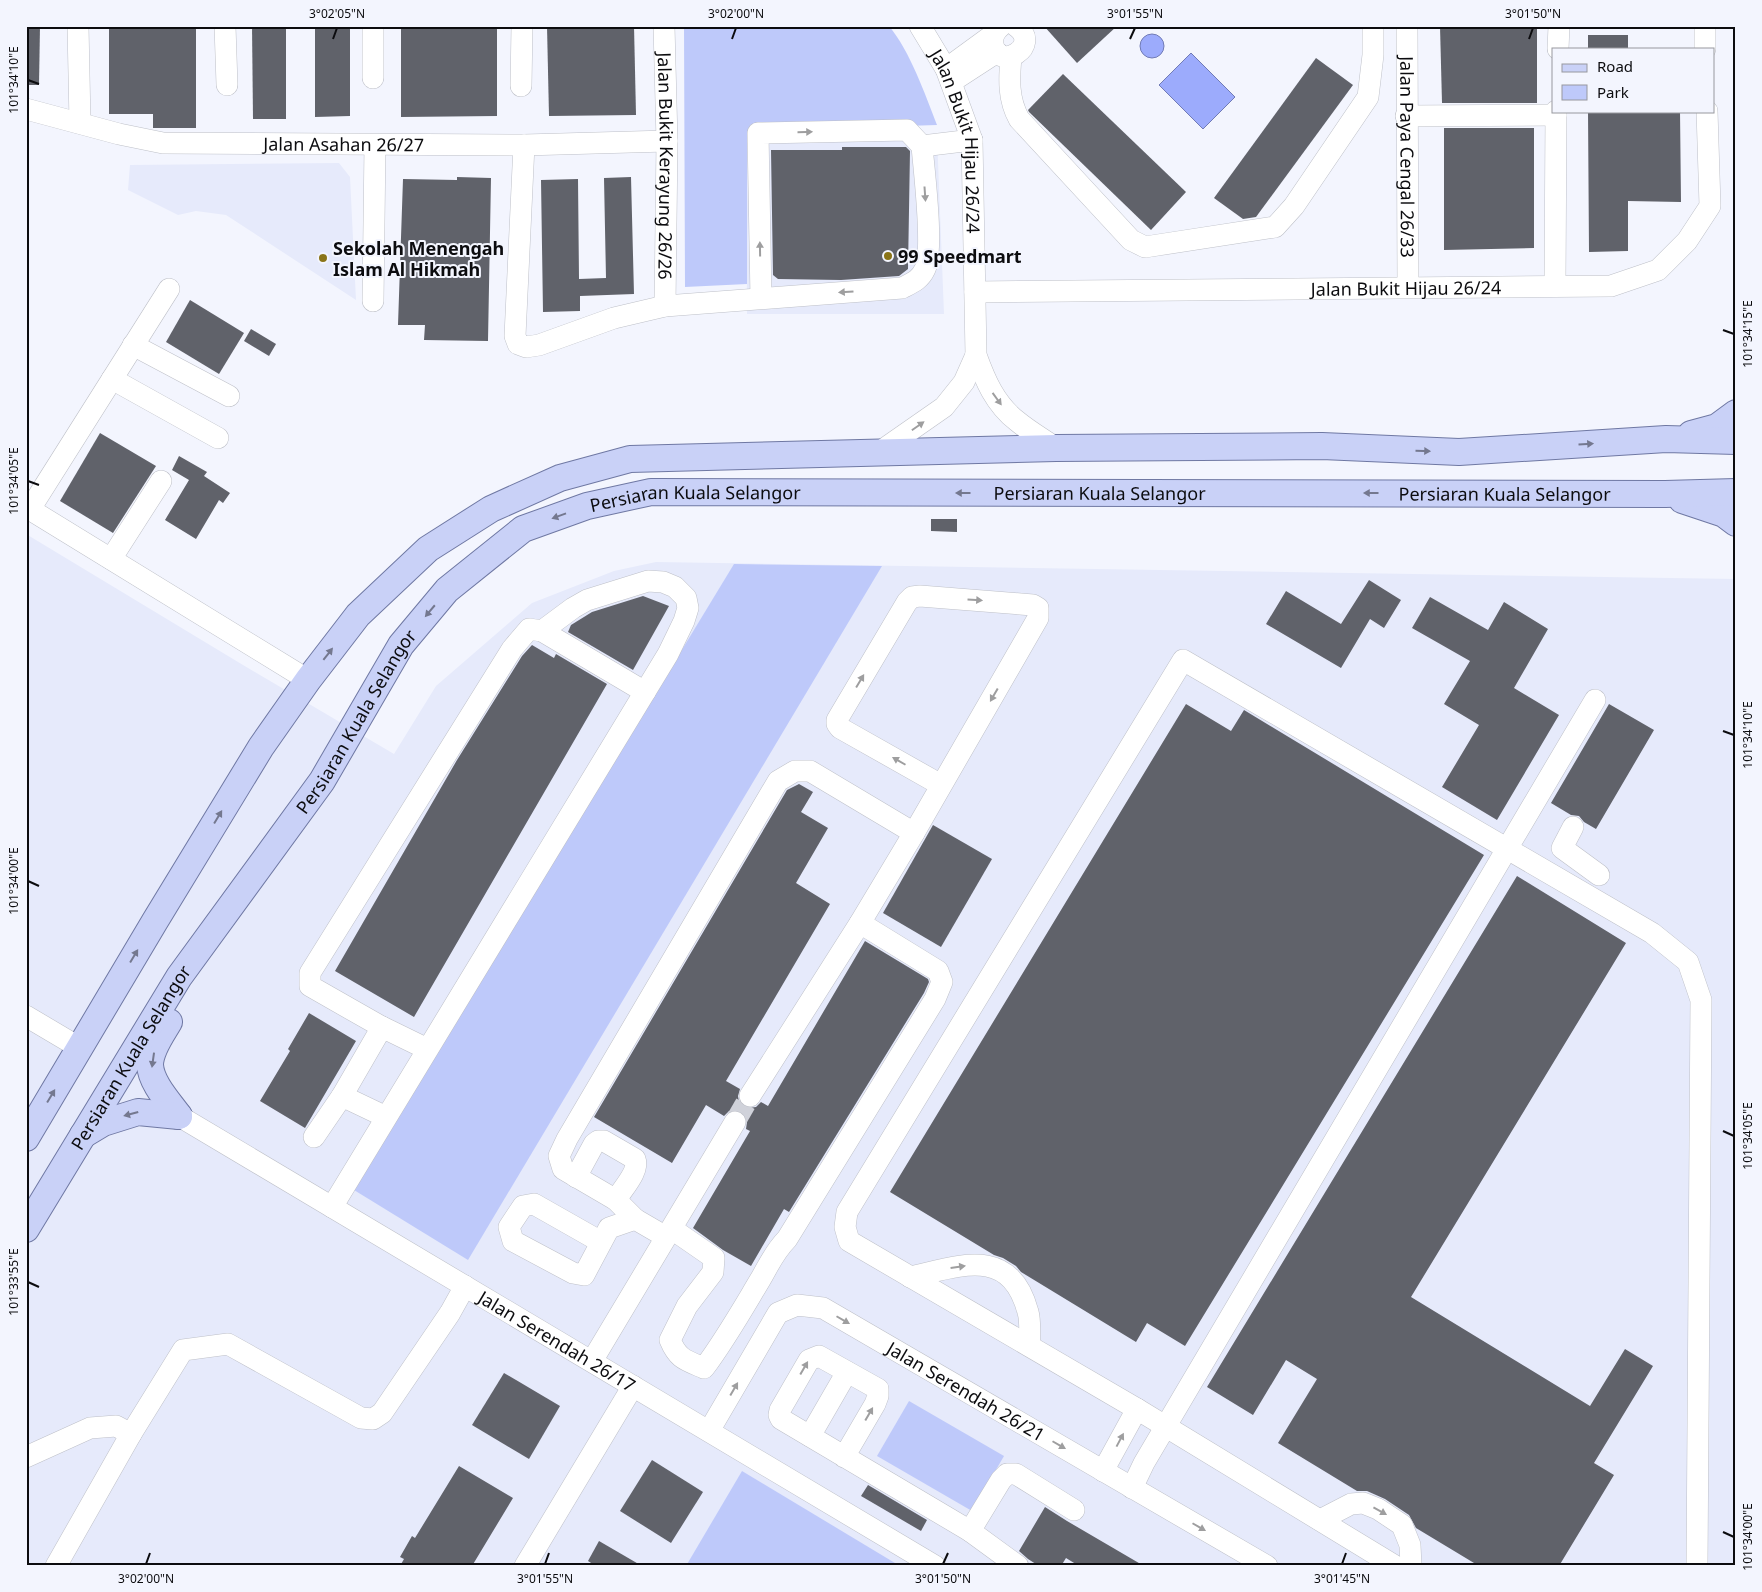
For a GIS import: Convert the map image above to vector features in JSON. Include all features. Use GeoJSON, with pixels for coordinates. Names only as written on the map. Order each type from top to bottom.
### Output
{"type":"FeatureCollection","features":[{"type":"Feature","properties":{"kind":"main road"},"geometry":{"type":"LineString","coordinates":[[1666,440],[1717,427],[1736,413]]}},
{"type":"Feature","properties":{"kind":"main road","name":"Persiaran Kuala Selangor"},"geometry":{"type":"LineString","coordinates":[[26,1138],[256,755],[308,680],[358,615],[428,549],[491,509],[560,478],[630,459],[1056,448],[1322,446],[1459,452],[1666,440],[1736,441]]}},
{"type":"Feature","properties":{"kind":"main road","name":"Persiaran Kuala Selangor"},"geometry":{"type":"LineString","coordinates":[[26,1229],[179,977],[322,781],[401,645],[447,590],[523,529],[587,506],[651,492],[1665,494],[1736,492]]}},
{"type":"Feature","properties":{"kind":"main road"},"geometry":{"type":"LineString","coordinates":[[1665,494],[1724,514],[1736,523]]}},
{"type":"Feature","properties":{"kind":"main road"},"geometry":{"type":"LineString","coordinates":[[179,1116],[154,1078],[150,1064],[156,1045],[170,1020],[255,903],[322,781]]}},
{"type":"Feature","properties":{"kind":"main road"},"geometry":{"type":"LineString","coordinates":[[82,1136],[103,1123],[138,1112],[179,1116]]}},
{"type":"Feature","properties":{"kind":"street"},"geometry":{"type":"LineString","coordinates":[[78,26],[80,123]]}},
{"type":"Feature","properties":{"kind":"street"},"geometry":{"type":"LineString","coordinates":[[225,26],[227,85]]}},
{"type":"Feature","properties":{"kind":"street"},"geometry":{"type":"LineString","coordinates":[[373,26],[373,78]]}},
{"type":"Feature","properties":{"kind":"street"},"geometry":{"type":"LineString","coordinates":[[521,86],[522,26]]}},
{"type":"Feature","properties":{"kind":"street","name":"Jalan Bukit Kerayung 26/26"},"geometry":{"type":"LineString","coordinates":[[664,26],[667,141],[666,306]]}},
{"type":"Feature","properties":{"kind":"street","name":"Jalan Bukit Hijau 26/24"},"geometry":{"type":"LineString","coordinates":[[920,26],[949,75],[972,140],[976,355]]}},
{"type":"Feature","properties":{"kind":"street"},"geometry":{"type":"LineString","coordinates":[[1001,42],[1018,54],[1022,49],[1024,35],[1016,26]]}},
{"type":"Feature","properties":{"kind":"street"},"geometry":{"type":"LineString","coordinates":[[1001,42],[1012,107],[1018,119],[1131,240],[1145,247],[1275,227],[1294,206],[1368,97],[1373,55],[1373,26]]}},
{"type":"Feature","properties":{"kind":"street","name":"Jalan Paya Cengal 26/33"},"geometry":{"type":"LineString","coordinates":[[1407,26],[1408,287]]}},
{"type":"Feature","properties":{"kind":"street"},"geometry":{"type":"LineString","coordinates":[[1558,48],[1559,26]]}},
{"type":"Feature","properties":{"kind":"street"},"geometry":{"type":"LineString","coordinates":[[1705,26],[1705,48]]}},
{"type":"Feature","properties":{"kind":"street"},"geometry":{"type":"LineString","coordinates":[[949,75],[991,56],[1001,42]]}},
{"type":"Feature","properties":{"kind":"street","name":"Jalan Asahan 26/27"},"geometry":{"type":"LineString","coordinates":[[26,110],[119,134],[163,143],[524,145],[667,141]]}},
{"type":"Feature","properties":{"kind":"street","name":"Jalan Bukit Hijau 26/24"},"geometry":{"type":"LineString","coordinates":[[975,292],[1611,286],[1658,270],[1687,241],[1710,206],[1707,112]]}},
{"type":"Feature","properties":{"kind":"street"},"geometry":{"type":"LineString","coordinates":[[1406,116],[1556,113],[1555,286]]}},
{"type":"Feature","properties":{"kind":"street"},"geometry":{"type":"LineString","coordinates":[[524,145],[515,336],[518,344],[526,347],[539,345],[614,318],[666,306],[902,288],[917,281],[926,269],[929,249],[922,146],[907,130],[758,133],[761,298]]}},
{"type":"Feature","properties":{"kind":"street"},"geometry":{"type":"LineString","coordinates":[[922,146],[972,140]]}},
{"type":"Feature","properties":{"kind":"street"},"geometry":{"type":"LineString","coordinates":[[373,301],[375,145]]}},
{"type":"Feature","properties":{"kind":"street"},"geometry":{"type":"LineString","coordinates":[[169,288],[112,380],[28,508],[308,680]]}},
{"type":"Feature","properties":{"kind":"street"},"geometry":{"type":"LineString","coordinates":[[133,345],[229,396]]}},
{"type":"Feature","properties":{"kind":"street"},"geometry":{"type":"LineString","coordinates":[[976,355],[985,381],[997,401],[1016,421],[1056,448]]}},
{"type":"Feature","properties":{"kind":"street"},"geometry":{"type":"LineString","coordinates":[[878,453],[944,407],[964,382],[976,355]]}},
{"type":"Feature","properties":{"kind":"street"},"geometry":{"type":"LineString","coordinates":[[112,380],[218,438]]}},
{"type":"Feature","properties":{"kind":"street"},"geometry":{"type":"LineString","coordinates":[[111,559],[161,481]]}},
{"type":"Feature","properties":{"kind":"street"},"geometry":{"type":"LineString","coordinates":[[332,1207],[668,654],[684,621],[688,608],[686,598],[675,587],[663,582],[648,581],[587,600],[542,631]]}},
{"type":"Feature","properties":{"kind":"street"},"geometry":{"type":"LineString","coordinates":[[750,1096],[860,923],[914,833],[1038,618],[1038,608],[1034,605],[920,596],[912,597],[907,602],[838,720],[837,724],[840,728],[941,785]]}},
{"type":"Feature","properties":{"kind":"street"},"geometry":{"type":"LineString","coordinates":[[427,1049],[382,1027],[310,986],[310,973],[512,649],[528,629],[542,631],[645,692]]}},
{"type":"Feature","properties":{"kind":"street"},"geometry":{"type":"LineString","coordinates":[[1395,1566],[1137,1409],[849,1241],[844,1227],[847,1212],[1183,660],[1652,933],[1688,962],[1701,1000],[1697,1566]]}},
{"type":"Feature","properties":{"kind":"street"},"geometry":{"type":"LineString","coordinates":[[1132,1488],[1166,1427],[1596,700]]}},
{"type":"Feature","properties":{"kind":"street"},"geometry":{"type":"LineString","coordinates":[[860,923],[938,971],[942,982],[935,999],[787,1239],[776,1251],[704,1368],[686,1361],[675,1353],[670,1340],[687,1306],[713,1272],[714,1258],[669,1233],[635,1219],[616,1200],[563,1169],[559,1156],[567,1139],[778,781],[795,771],[810,772],[914,833]]}},
{"type":"Feature","properties":{"kind":"street"},"geometry":{"type":"LineString","coordinates":[[1573,826],[1562,848],[1599,875]]}},
{"type":"Feature","properties":{"kind":"street"},"geometry":{"type":"LineString","coordinates":[[1565,882],[1577,860]]}},
{"type":"Feature","properties":{"kind":"street"},"geometry":{"type":"LineString","coordinates":[[26,1016],[80,1048]]}},
{"type":"Feature","properties":{"kind":"street"},"geometry":{"type":"LineString","coordinates":[[314,1137],[342,1096],[382,1027]]}},
{"type":"Feature","properties":{"kind":"street"},"geometry":{"type":"LineString","coordinates":[[342,1096],[386,1117]]}},
{"type":"Feature","properties":{"kind":"street","name":"Jalan Serendah 26/17"},"geometry":{"type":"LineString","coordinates":[[179,1116],[935,1566]]}},
{"type":"Feature","properties":{"kind":"street"},"geometry":{"type":"LineString","coordinates":[[592,1361],[734,1122]]}},
{"type":"Feature","properties":{"kind":"street"},"geometry":{"type":"LineString","coordinates":[[576,1177],[594,1144],[598,1141],[604,1141],[634,1159],[636,1164],[635,1170],[616,1200]]}},
{"type":"Feature","properties":{"kind":"street"},"geometry":{"type":"LineString","coordinates":[[602,1242],[609,1228],[635,1219]]}},
{"type":"Feature","properties":{"kind":"street"},"geometry":{"type":"LineString","coordinates":[[910,1277],[956,1267],[982,1264],[1005,1273],[1017,1284],[1028,1313],[1030,1346]]}},
{"type":"Feature","properties":{"kind":"street"},"geometry":{"type":"LineString","coordinates":[[56,1566],[131,1434],[183,1350],[228,1344],[361,1418],[373,1419],[382,1413],[450,1313],[465,1286]]}},
{"type":"Feature","properties":{"kind":"street","name":"Jalan Serendah 26/21"},"geometry":{"type":"LineString","coordinates":[[709,1431],[778,1314],[797,1305],[823,1308],[1266,1566]]}},
{"type":"Feature","properties":{"kind":"street"},"geometry":{"type":"LineString","coordinates":[[844,1457],[875,1404],[878,1389],[819,1356],[809,1360],[778,1414],[781,1419],[844,1457],[970,1531],[1018,1566]]}},
{"type":"Feature","properties":{"kind":"street"},"geometry":{"type":"LineString","coordinates":[[810,1436],[847,1372]]}},
{"type":"Feature","properties":{"kind":"street"},"geometry":{"type":"LineString","coordinates":[[525,1566],[632,1386]]}},
{"type":"Feature","properties":{"kind":"street"},"geometry":{"type":"LineString","coordinates":[[1103,1471],[1137,1409]]}},
{"type":"Feature","properties":{"kind":"street"},"geometry":{"type":"LineString","coordinates":[[26,1457],[90,1428],[116,1426],[131,1434]]}},
{"type":"Feature","properties":{"kind":"street"},"geometry":{"type":"LineString","coordinates":[[970,1531],[1001,1480],[1007,1474],[1016,1474],[1074,1510]]}},
{"type":"Feature","properties":{"kind":"street"},"geometry":{"type":"LineString","coordinates":[[1320,1520],[1351,1504],[1363,1503],[1378,1509],[1402,1525],[1410,1545],[1411,1566]]}},
{"type":"Feature","properties":{"kind":"shaded area"},"geometry":{"type":"Polygon","coordinates":[[[937,136],[944,314],[747,314],[746,143],[937,136]]]}},
{"type":"Feature","properties":{"kind":"shaded area","name":"Sekolah Menengah Islam Al Hikmah"},"geometry":{"type":"Polygon","coordinates":[[[339,163],[350,177],[356,300],[226,215],[196,211],[178,215],[128,190],[130,165],[339,163]]]}},
{"type":"Feature","properties":{"kind":"shaded area"},"geometry":{"type":"Polygon","coordinates":[[[26,534],[394,754],[436,686],[532,603],[614,571],[656,562],[1736,579],[1736,1566],[26,1566],[26,534]]]}},
{"type":"Feature","properties":{"kind":"green space"},"geometry":{"type":"Polygon","coordinates":[[[684,26],[889,26],[897,36],[910,60],[937,125],[747,131],[747,284],[685,287],[684,26]]]}},
{"type":"Feature","properties":{"kind":"green space"},"geometry":{"type":"Polygon","coordinates":[[[734,564],[882,566],[468,1260],[354,1190],[734,564]]]}},
{"type":"Feature","properties":{"kind":"green space"},"geometry":{"type":"Polygon","coordinates":[[[909,1401],[1004,1456],[972,1511],[877,1456],[909,1401]]]}},
{"type":"Feature","properties":{"kind":"green space"},"geometry":{"type":"Polygon","coordinates":[[[742,1471],[900,1566],[686,1566],[742,1471]]]}},
{"type":"Feature","properties":{"kind":"water"},"geometry":{"type":"Polygon","coordinates":[[[1152,34],[1161,37],[1164,46],[1161,55],[1152,58],[1143,55],[1140,46],[1143,37],[1152,34]]]}},
{"type":"Feature","properties":{"kind":"water"},"geometry":{"type":"Polygon","coordinates":[[[1191,53],[1235,97],[1203,129],[1159,85],[1191,53]]]}},
{"type":"Feature","properties":{"kind":"building"},"geometry":{"type":"Polygon","coordinates":[[[26,26],[40,26],[39,85],[26,85],[26,26]]]}},
{"type":"Feature","properties":{"kind":"building"},"geometry":{"type":"Polygon","coordinates":[[[109,26],[196,26],[196,128],[153,128],[153,114],[109,114],[109,26]]]}},
{"type":"Feature","properties":{"kind":"building"},"geometry":{"type":"Polygon","coordinates":[[[252,26],[286,26],[286,119],[253,119],[252,26]]]}},
{"type":"Feature","properties":{"kind":"building"},"geometry":{"type":"Polygon","coordinates":[[[315,26],[350,26],[350,116],[315,117],[315,26]]]}},
{"type":"Feature","properties":{"kind":"building"},"geometry":{"type":"Polygon","coordinates":[[[401,26],[497,26],[497,116],[401,117],[401,26]]]}},
{"type":"Feature","properties":{"kind":"building"},"geometry":{"type":"Polygon","coordinates":[[[547,26],[634,26],[636,115],[549,116],[547,26]]]}},
{"type":"Feature","properties":{"kind":"building"},"geometry":{"type":"Polygon","coordinates":[[[1044,26],[1117,26],[1077,63],[1044,26]]]}},
{"type":"Feature","properties":{"kind":"building"},"geometry":{"type":"Polygon","coordinates":[[[1440,26],[1537,26],[1537,103],[1442,103],[1440,26]]]}},
{"type":"Feature","properties":{"kind":"building"},"geometry":{"type":"Polygon","coordinates":[[[1588,35],[1628,35],[1628,48],[1588,48],[1588,35]]]}},
{"type":"Feature","properties":{"kind":"building"},"geometry":{"type":"Polygon","coordinates":[[[1316,58],[1353,85],[1256,217],[1243,219],[1214,198],[1316,58]]]}},
{"type":"Feature","properties":{"kind":"building"},"geometry":{"type":"Polygon","coordinates":[[[1063,74],[1186,192],[1151,230],[1029,112],[1028,110],[1063,74]]]}},
{"type":"Feature","properties":{"kind":"building"},"geometry":{"type":"Polygon","coordinates":[[[1588,112],[1680,112],[1681,202],[1628,201],[1628,251],[1589,252],[1588,112]]]}},
{"type":"Feature","properties":{"kind":"building"},"geometry":{"type":"Polygon","coordinates":[[[1444,128],[1534,128],[1534,248],[1444,250],[1444,128]]]}},
{"type":"Feature","properties":{"kind":"building"},"geometry":{"type":"Polygon","coordinates":[[[842,147],[906,147],[910,151],[908,269],[899,276],[841,280],[778,279],[773,275],[771,150],[842,150],[842,147]]]}},
{"type":"Feature","properties":{"kind":"building"},"geometry":{"type":"Polygon","coordinates":[[[457,177],[491,178],[488,341],[424,340],[425,325],[398,325],[403,179],[457,180],[457,177]]]}},
{"type":"Feature","properties":{"kind":"building"},"geometry":{"type":"Polygon","coordinates":[[[631,177],[634,294],[580,296],[580,311],[543,312],[541,180],[578,179],[579,279],[606,278],[604,178],[631,177]]]}},
{"type":"Feature","properties":{"kind":"building"},"geometry":{"type":"Polygon","coordinates":[[[190,300],[244,333],[219,374],[166,342],[190,300]]]}},
{"type":"Feature","properties":{"kind":"building"},"geometry":{"type":"Polygon","coordinates":[[[251,329],[276,344],[269,356],[244,341],[251,329]]]}},
{"type":"Feature","properties":{"kind":"building"},"geometry":{"type":"Polygon","coordinates":[[[100,433],[156,466],[113,533],[60,501],[100,433]]]}},
{"type":"Feature","properties":{"kind":"building"},"geometry":{"type":"Polygon","coordinates":[[[179,456],[207,472],[204,476],[230,493],[223,503],[219,500],[196,539],[165,520],[189,480],[172,470],[179,456]]]}},
{"type":"Feature","properties":{"kind":"building"},"geometry":{"type":"Polygon","coordinates":[[[931,519],[957,519],[957,532],[931,531],[931,519]]]}},
{"type":"Feature","properties":{"kind":"building"},"geometry":{"type":"Polygon","coordinates":[[[1369,580],[1401,600],[1384,628],[1370,619],[1341,668],[1266,624],[1286,591],[1341,624],[1369,580]]]}},
{"type":"Feature","properties":{"kind":"building"},"geometry":{"type":"Polygon","coordinates":[[[643,596],[669,606],[633,670],[568,632],[571,625],[592,612],[643,596]]]}},
{"type":"Feature","properties":{"kind":"building"},"geometry":{"type":"Polygon","coordinates":[[[1430,597],[1488,630],[1504,602],[1548,629],[1514,688],[1559,715],[1497,820],[1442,787],[1479,725],[1444,704],[1470,661],[1412,628],[1430,597]]]}},
{"type":"Feature","properties":{"kind":"building"},"geometry":{"type":"Polygon","coordinates":[[[532,645],[554,658],[556,654],[607,684],[414,1017],[335,971],[457,760],[522,656],[532,645]]]}},
{"type":"Feature","properties":{"kind":"building"},"geometry":{"type":"Polygon","coordinates":[[[1186,704],[1231,731],[1244,710],[1484,855],[1185,1346],[1147,1323],[1136,1342],[1021,1272],[1016,1266],[1003,1258],[994,1255],[890,1192],[1186,704]]]}},
{"type":"Feature","properties":{"kind":"building"},"geometry":{"type":"Polygon","coordinates":[[[1609,704],[1654,730],[1596,829],[1584,822],[1579,816],[1571,815],[1551,803],[1609,704]]]}},
{"type":"Feature","properties":{"kind":"building"},"geometry":{"type":"Polygon","coordinates":[[[799,784],[813,792],[801,812],[828,828],[796,883],[830,904],[726,1081],[740,1089],[739,1102],[749,1108],[756,1107],[761,1102],[768,1106],[865,941],[928,979],[929,982],[789,1212],[784,1209],[751,1266],[723,1250],[693,1228],[750,1131],[746,1129],[746,1116],[742,1112],[736,1110],[729,1111],[724,1116],[706,1105],[672,1163],[594,1117],[787,790],[799,784]]]}},
{"type":"Feature","properties":{"kind":"building"},"geometry":{"type":"Polygon","coordinates":[[[933,825],[992,859],[941,947],[883,913],[933,825]]]}},
{"type":"Feature","properties":{"kind":"building"},"geometry":{"type":"Polygon","coordinates":[[[1517,876],[1626,943],[1411,1297],[1590,1406],[1625,1349],[1653,1366],[1594,1463],[1614,1475],[1559,1566],[1479,1566],[1416,1528],[1409,1515],[1385,1499],[1367,1491],[1357,1491],[1278,1443],[1317,1379],[1286,1360],[1253,1415],[1207,1387],[1517,876]]]}},
{"type":"Feature","properties":{"kind":"building"},"geometry":{"type":"Polygon","coordinates":[[[309,1013],[356,1041],[305,1128],[260,1101],[290,1051],[288,1049],[309,1013]]]}},
{"type":"Feature","properties":{"kind":"building"},"geometry":{"type":"Polygon","coordinates":[[[504,1373],[560,1406],[529,1459],[472,1425],[504,1373]]]}},
{"type":"Feature","properties":{"kind":"building"},"geometry":{"type":"Polygon","coordinates":[[[652,1460],[703,1492],[671,1543],[620,1511],[652,1460]]]}},
{"type":"Feature","properties":{"kind":"building"},"geometry":{"type":"Polygon","coordinates":[[[459,1466],[513,1498],[472,1566],[400,1566],[404,1559],[400,1557],[412,1536],[415,1538],[459,1466]]]}},
{"type":"Feature","properties":{"kind":"building"},"geometry":{"type":"Polygon","coordinates":[[[868,1485],[927,1520],[921,1531],[861,1496],[868,1485]]]}},
{"type":"Feature","properties":{"kind":"building"},"geometry":{"type":"Polygon","coordinates":[[[1045,1507],[1144,1566],[1079,1566],[1066,1558],[1061,1566],[1039,1566],[1019,1551],[1045,1507]]]}},
{"type":"Feature","properties":{"kind":"building"},"geometry":{"type":"Polygon","coordinates":[[[599,1541],[642,1566],[596,1566],[588,1561],[599,1541]]]}},
{"type":"Feature","properties":{"kind":"tunnel"},"geometry":{"type":"LineString","coordinates":[[735,1122],[750,1096]]}},
{"type":"Feature","properties":{"kind":"place","name":"99 Speedmart"},"geometry":{"type":"Point","coordinates":[888,256]}},
{"type":"Feature","properties":{"kind":"place","name":"Sekolah Menengah Islam Al Hikmah"},"geometry":{"type":"Point","coordinates":[323,258]}}]}
